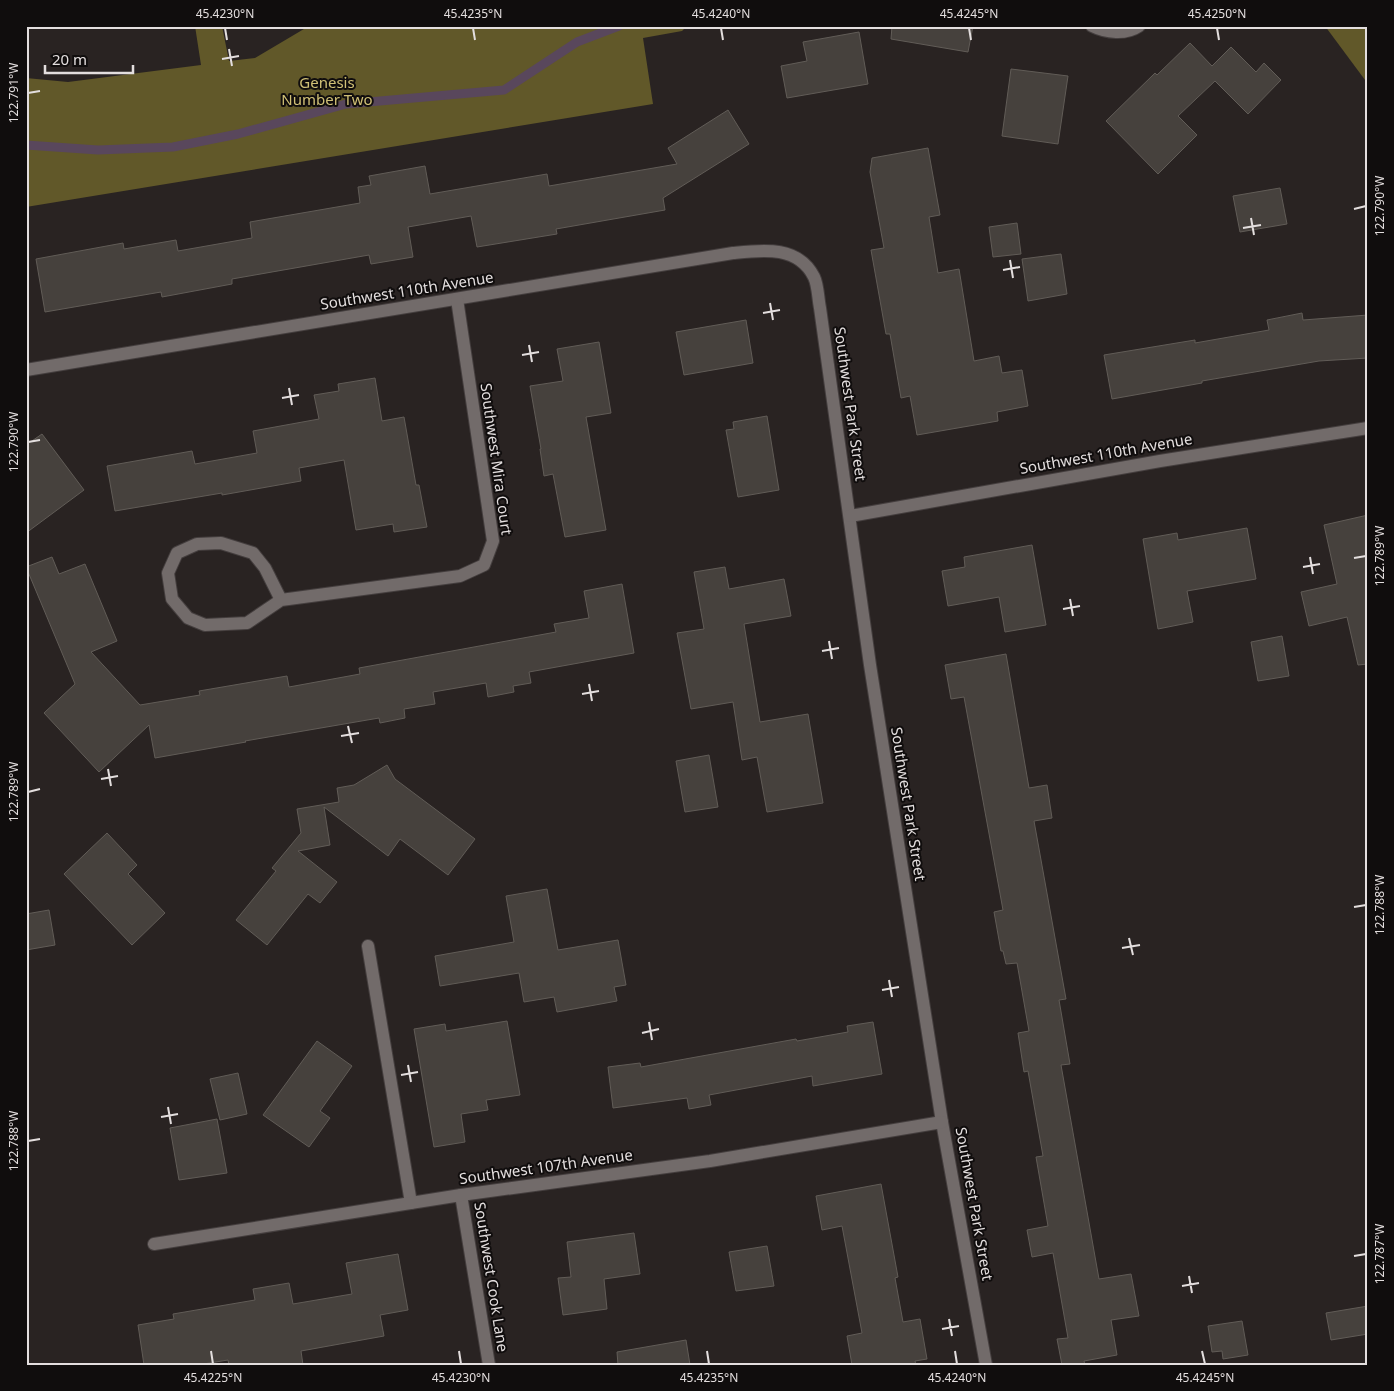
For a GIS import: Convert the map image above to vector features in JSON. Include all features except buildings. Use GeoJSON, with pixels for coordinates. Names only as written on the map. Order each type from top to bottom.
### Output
{"type":"FeatureCollection","features":[{"type":"Feature","properties":{"kind":"street"},"geometry":{"type":"LineString","coordinates":[[1092,26],[1113,32],[1134,30],[1139,26]]}},
{"type":"Feature","properties":{"kind":"street","name":"Southwest 110th Avenue"},"geometry":{"type":"LineString","coordinates":[[26,370],[761,250],[778,250],[793,256]]}},
{"type":"Feature","properties":{"kind":"street","name":"Southwest Park Street"},"geometry":{"type":"LineString","coordinates":[[793,256],[806,266],[814,278],[820,308],[870,666],[942,1122],[986,1365]]}},
{"type":"Feature","properties":{"kind":"street","name":"Southwest Mira Court"},"geometry":{"type":"LineString","coordinates":[[281,600],[265,568],[253,553],[221,544],[197,544],[177,553],[168,573],[172,599],[188,618],[205,625],[247,623],[281,600],[460,576],[484,566],[493,541],[456,299]]}},
{"type":"Feature","properties":{"kind":"street","name":"Southwest 110th Avenue"},"geometry":{"type":"LineString","coordinates":[[850,516],[1169,460],[1368,428]]}},
{"type":"Feature","properties":{"kind":"street"},"geometry":{"type":"LineString","coordinates":[[368,946],[411,1203]]}},
{"type":"Feature","properties":{"kind":"street","name":"Southwest 107th Avenue"},"geometry":{"type":"LineString","coordinates":[[154,1244],[461,1194],[710,1160],[942,1122]]}},
{"type":"Feature","properties":{"kind":"street","name":"Southwest Cook Lane"},"geometry":{"type":"LineString","coordinates":[[461,1194],[490,1365]]}},
{"type":"Feature","properties":{"kind":"green space","name":"Genesis Number Two"},"geometry":{"type":"Polygon","coordinates":[[[195,26],[222,26],[229,61],[255,58],[309,26],[687,26],[682,31],[643,38],[653,104],[26,207],[26,78],[68,82],[201,65],[195,26]]]}},
{"type":"Feature","properties":{"kind":"green space"},"geometry":{"type":"Polygon","coordinates":[[[1325,26],[1368,26],[1368,84],[1325,26]]]}},
{"type":"Feature","properties":{"kind":"waterway"},"geometry":{"type":"LineString","coordinates":[[26,145],[98,150],[173,147],[238,134],[346,104],[504,90],[577,42],[619,26]]}}]}
